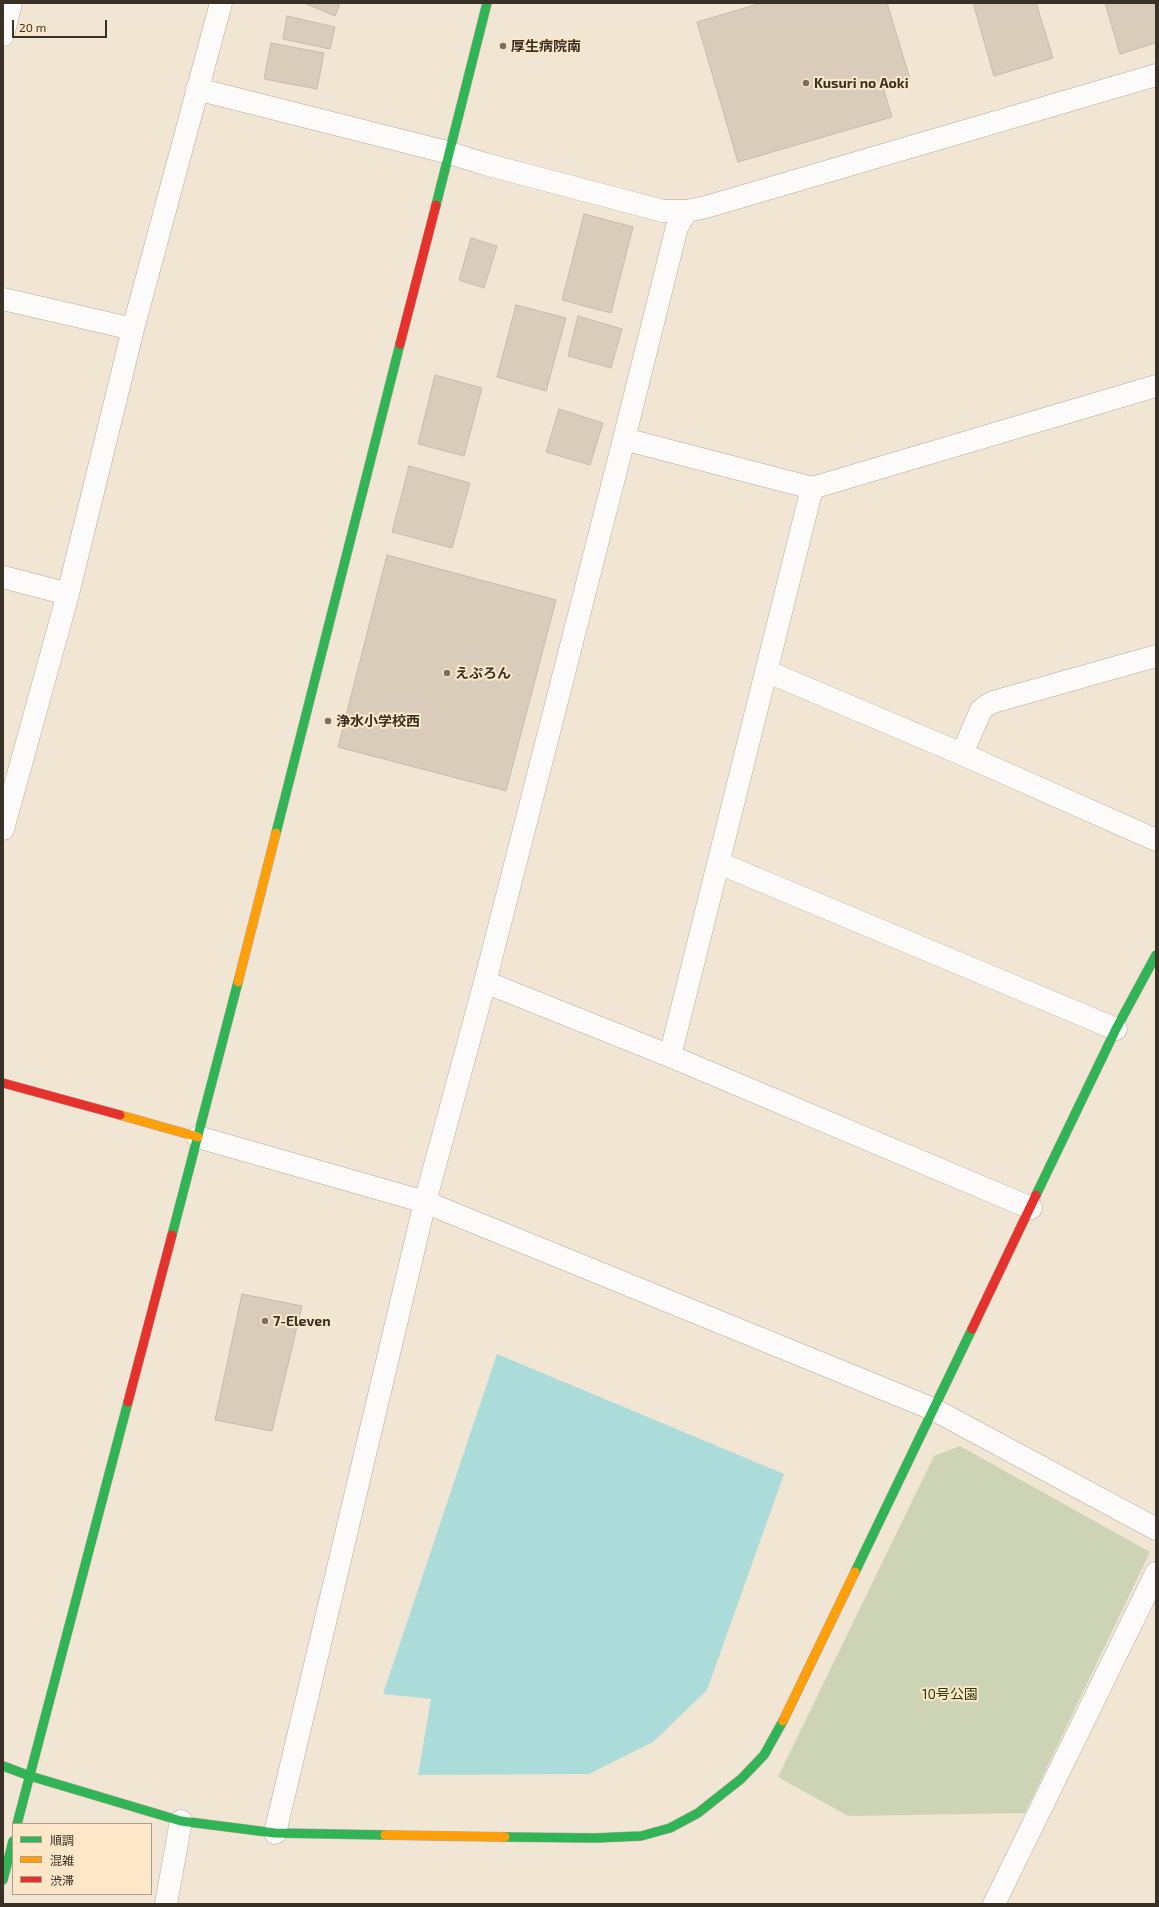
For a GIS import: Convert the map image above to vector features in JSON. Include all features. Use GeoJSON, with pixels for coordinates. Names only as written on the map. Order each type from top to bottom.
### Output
{"type":"FeatureCollection","features":[{"type":"Feature","properties":{"kind":"street"},"geometry":{"type":"LineString","coordinates":[[3,35],[11,3]]}},
{"type":"Feature","properties":{"kind":"street"},"geometry":{"type":"LineString","coordinates":[[3,829],[68,594],[133,329],[221,3]]}},
{"type":"Feature","properties":{"kind":"street"},"geometry":{"type":"LineString","coordinates":[[18,1823],[198,1137],[487,3]]}},
{"type":"Feature","properties":{"kind":"street"},"geometry":{"type":"LineString","coordinates":[[197,89],[450,153],[485,164],[664,211],[687,211],[1156,75]]}},
{"type":"Feature","properties":{"kind":"street"},"geometry":{"type":"LineString","coordinates":[[275,1833],[425,1202],[485,982],[677,227],[687,211]]}},
{"type":"Feature","properties":{"kind":"street"},"geometry":{"type":"LineString","coordinates":[[3,299],[133,329]]}},
{"type":"Feature","properties":{"kind":"street"},"geometry":{"type":"LineString","coordinates":[[624,439],[812,488],[1156,386]]}},
{"type":"Feature","properties":{"kind":"street"},"geometry":{"type":"LineString","coordinates":[[670,1056],[812,488]]}},
{"type":"Feature","properties":{"kind":"street"},"geometry":{"type":"LineString","coordinates":[[3,577],[68,594]]}},
{"type":"Feature","properties":{"kind":"street"},"geometry":{"type":"LineString","coordinates":[[962,754],[981,710],[993,702],[1156,656]]}},
{"type":"Feature","properties":{"kind":"street"},"geometry":{"type":"LineString","coordinates":[[766,671],[962,754],[1156,840]]}},
{"type":"Feature","properties":{"kind":"street"},"geometry":{"type":"LineString","coordinates":[[719,863],[1116,1029]]}},
{"type":"Feature","properties":{"kind":"street"},"geometry":{"type":"LineString","coordinates":[[3,1766],[30,1776],[181,1821],[275,1833],[595,1838],[641,1836],[670,1828],[698,1813],[741,1779],[764,1755],[785,1718],[1116,1029],[1156,955]]}},
{"type":"Feature","properties":{"kind":"street"},"geometry":{"type":"LineString","coordinates":[[485,982],[670,1056],[1031,1208]]}},
{"type":"Feature","properties":{"kind":"street"},"geometry":{"type":"LineString","coordinates":[[3,1083],[425,1202],[933,1409],[1156,1529]]}},
{"type":"Feature","properties":{"kind":"street"},"geometry":{"type":"LineString","coordinates":[[994,1904],[1156,1572]]}},
{"type":"Feature","properties":{"kind":"street"},"geometry":{"type":"LineString","coordinates":[[166,1904],[181,1821]]}},
{"type":"Feature","properties":{"kind":"street"},"geometry":{"type":"LineString","coordinates":[[3,1880],[12,1845]]}},
{"type":"Feature","properties":{"kind":"green space","name":"10号公園"},"geometry":{"type":"Polygon","coordinates":[[[960,1446],[1150,1552],[1025,1813],[848,1816],[778,1777],[934,1456],[960,1446]]]}},
{"type":"Feature","properties":{"kind":"water"},"geometry":{"type":"Polygon","coordinates":[[[497,1354],[784,1474],[707,1690],[653,1742],[589,1774],[418,1775],[431,1699],[383,1694],[497,1354]]]}},
{"type":"Feature","properties":{"kind":"building"},"geometry":{"type":"Polygon","coordinates":[[[304,3],[340,3],[335,16],[304,3]]]}},
{"type":"Feature","properties":{"kind":"building","name":"Kusuri no Aoki"},"geometry":{"type":"Polygon","coordinates":[[[762,3],[887,3],[910,79],[883,87],[892,117],[738,162],[697,22],[762,3]]]}},
{"type":"Feature","properties":{"kind":"building"},"geometry":{"type":"Polygon","coordinates":[[[973,3],[1036,3],[1053,58],[994,76],[973,3]]]}},
{"type":"Feature","properties":{"kind":"building"},"geometry":{"type":"Polygon","coordinates":[[[1105,3],[1154,3],[1156,9],[1156,43],[1120,54],[1105,3]]]}},
{"type":"Feature","properties":{"kind":"building"},"geometry":{"type":"Polygon","coordinates":[[[287,16],[335,27],[330,49],[283,39],[287,16]]]}},
{"type":"Feature","properties":{"kind":"building"},"geometry":{"type":"Polygon","coordinates":[[[271,43],[324,53],[317,89],[264,79],[271,43]]]}},
{"type":"Feature","properties":{"kind":"building"},"geometry":{"type":"Polygon","coordinates":[[[584,214],[633,227],[611,313],[562,300],[584,214]]]}},
{"type":"Feature","properties":{"kind":"building"},"geometry":{"type":"Polygon","coordinates":[[[471,238],[497,246],[484,288],[459,280],[471,238]]]}},
{"type":"Feature","properties":{"kind":"building"},"geometry":{"type":"Polygon","coordinates":[[[516,305],[566,318],[546,391],[497,377],[516,305]]]}},
{"type":"Feature","properties":{"kind":"building"},"geometry":{"type":"Polygon","coordinates":[[[578,316],[622,329],[611,368],[568,356],[578,316]]]}},
{"type":"Feature","properties":{"kind":"building"},"geometry":{"type":"Polygon","coordinates":[[[435,375],[482,388],[464,456],[418,444],[435,375]]]}},
{"type":"Feature","properties":{"kind":"building"},"geometry":{"type":"Polygon","coordinates":[[[559,409],[603,423],[590,465],[546,452],[559,409]]]}},
{"type":"Feature","properties":{"kind":"building"},"geometry":{"type":"Polygon","coordinates":[[[409,466],[470,483],[452,548],[392,532],[409,466]]]}},
{"type":"Feature","properties":{"kind":"building","name":"えぷろん"},"geometry":{"type":"Polygon","coordinates":[[[387,555],[556,600],[506,791],[338,747],[387,555]]]}},
{"type":"Feature","properties":{"kind":"building"},"geometry":{"type":"Polygon","coordinates":[[[242,1294],[302,1306],[272,1431],[215,1420],[242,1294]]]}},
{"type":"Feature","properties":{"kind":"traffic: fast"},"geometry":{"type":"LineString","coordinates":[[436,205],[487,3]]}},
{"type":"Feature","properties":{"kind":"traffic: fast"},"geometry":{"type":"LineString","coordinates":[[276,833],[400,344]]}},
{"type":"Feature","properties":{"kind":"traffic: fast"},"geometry":{"type":"LineString","coordinates":[[1036,1195],[1116,1029],[1156,955]]}},
{"type":"Feature","properties":{"kind":"traffic: fast"},"geometry":{"type":"LineString","coordinates":[[172,1235],[238,982]]}},
{"type":"Feature","properties":{"kind":"traffic: fast"},"geometry":{"type":"LineString","coordinates":[[855,1572],[972,1329]]}},
{"type":"Feature","properties":{"kind":"traffic: fast"},"geometry":{"type":"LineString","coordinates":[[17,1823],[128,1402]]}},
{"type":"Feature","properties":{"kind":"traffic: fast"},"geometry":{"type":"LineString","coordinates":[[505,1837],[595,1838],[641,1836],[670,1828],[698,1813],[741,1779],[764,1755],[783,1721]]}},
{"type":"Feature","properties":{"kind":"traffic: fast"},"geometry":{"type":"LineString","coordinates":[[3,1766],[30,1776],[181,1821],[275,1833],[385,1835]]}},
{"type":"Feature","properties":{"kind":"traffic: fast"},"geometry":{"type":"LineString","coordinates":[[3,1880],[12,1845]]}},
{"type":"Feature","properties":{"kind":"traffic: slow"},"geometry":{"type":"LineString","coordinates":[[238,982],[276,833]]}},
{"type":"Feature","properties":{"kind":"traffic: slow"},"geometry":{"type":"LineString","coordinates":[[120,1115],[198,1137]]}},
{"type":"Feature","properties":{"kind":"traffic: slow"},"geometry":{"type":"LineString","coordinates":[[783,1721],[855,1572]]}},
{"type":"Feature","properties":{"kind":"traffic: slow"},"geometry":{"type":"LineString","coordinates":[[385,1835],[505,1837]]}},
{"type":"Feature","properties":{"kind":"traffic: jam"},"geometry":{"type":"LineString","coordinates":[[400,344],[436,205]]}},
{"type":"Feature","properties":{"kind":"traffic: jam"},"geometry":{"type":"LineString","coordinates":[[3,1083],[120,1115]]}},
{"type":"Feature","properties":{"kind":"traffic: jam"},"geometry":{"type":"LineString","coordinates":[[972,1329],[1036,1195]]}},
{"type":"Feature","properties":{"kind":"traffic: jam"},"geometry":{"type":"LineString","coordinates":[[128,1402],[172,1235]]}},
{"type":"Feature","properties":{"kind":"place","name":"厚生病院南"},"geometry":{"type":"Point","coordinates":[503,46]}},
{"type":"Feature","properties":{"kind":"place","name":"Kusuri no Aoki"},"geometry":{"type":"Point","coordinates":[806,83]}},
{"type":"Feature","properties":{"kind":"place","name":"えぷろん"},"geometry":{"type":"Point","coordinates":[447,673]}},
{"type":"Feature","properties":{"kind":"place","name":"浄水小学校西"},"geometry":{"type":"Point","coordinates":[328,721]}},
{"type":"Feature","properties":{"kind":"place","name":"7-Eleven"},"geometry":{"type":"Point","coordinates":[265,1321]}}]}
